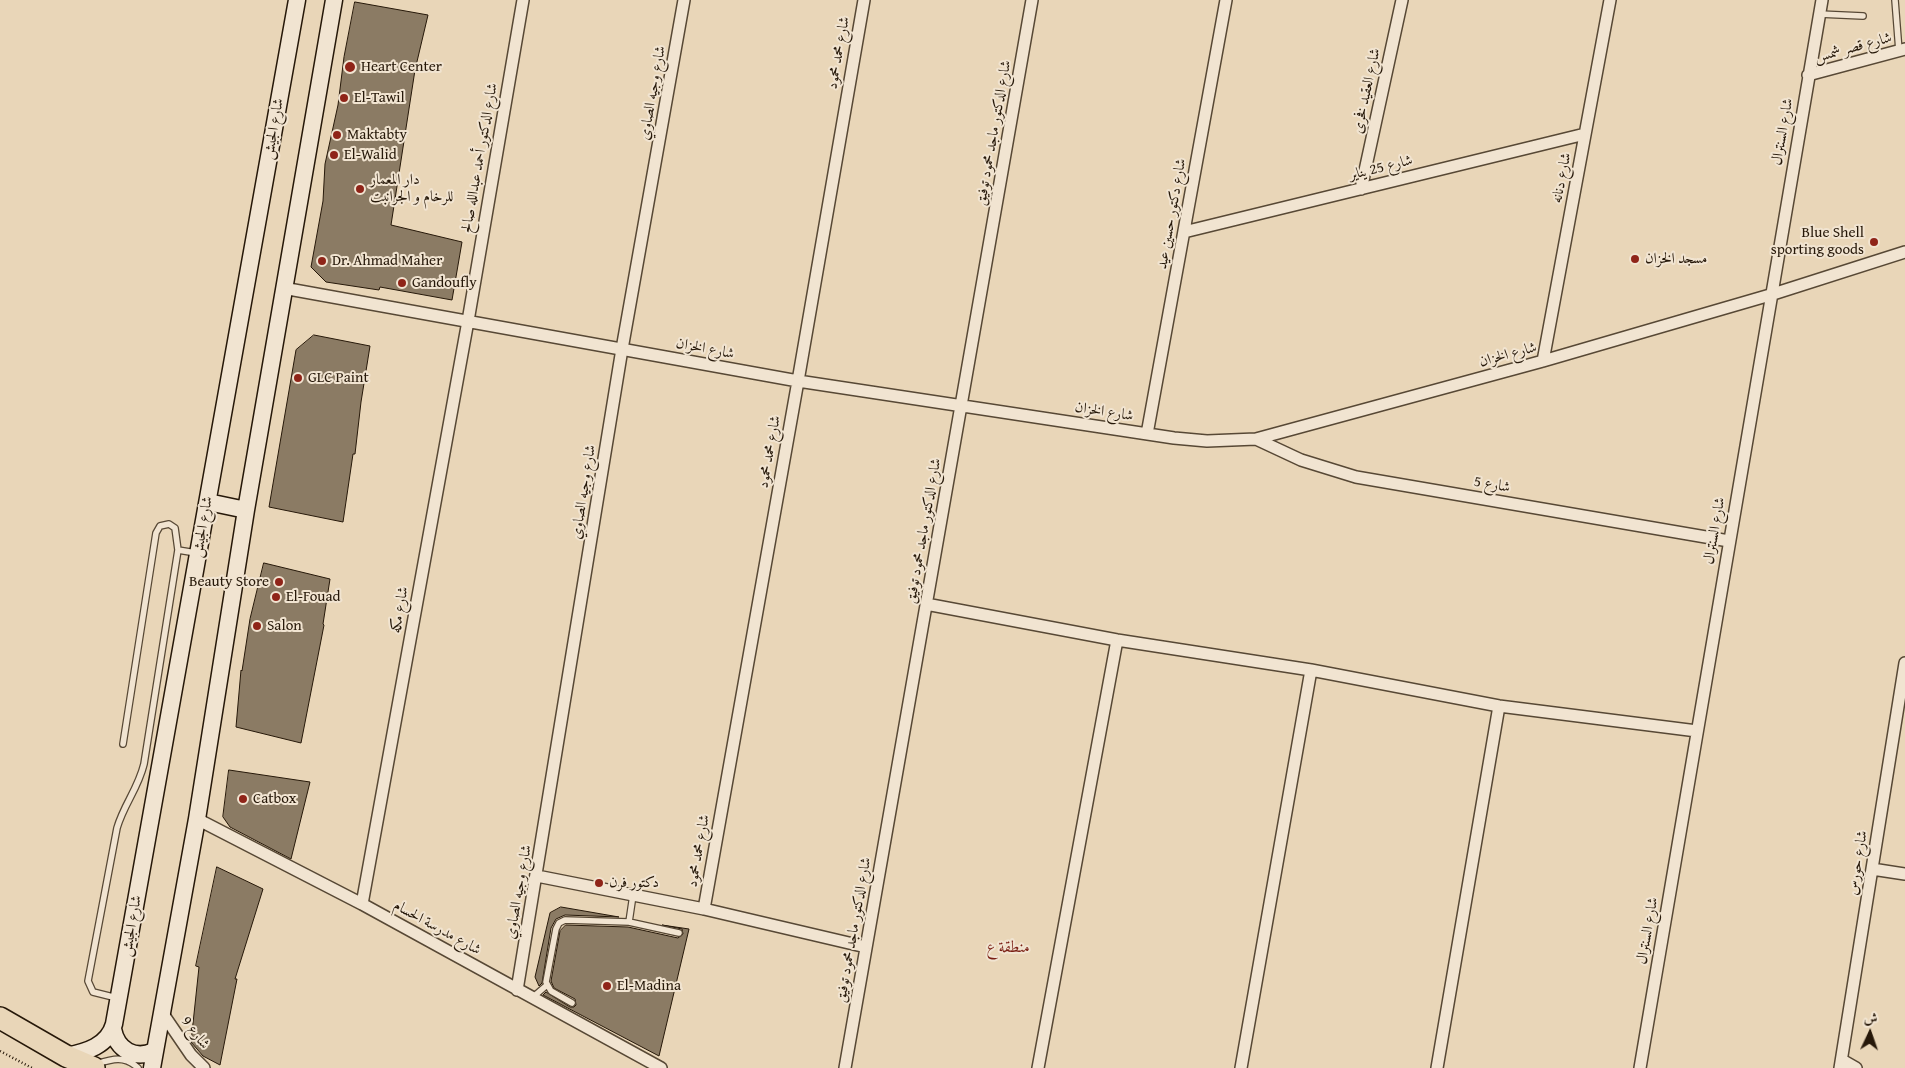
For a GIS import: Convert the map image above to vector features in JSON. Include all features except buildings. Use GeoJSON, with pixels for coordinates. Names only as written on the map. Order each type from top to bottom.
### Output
{"type":"FeatureCollection","features":[{"type":"Feature","properties":{"kind":"highway"},"geometry":{"type":"LineString","coordinates":[[0,1018],[66,1056],[91,1067]]}},
{"type":"Feature","properties":{"kind":"street","name":"شارع الجيش"},"geometry":{"type":"LineString","coordinates":[[113,1029],[297,0]]}},
{"type":"Feature","properties":{"kind":"street"},"geometry":{"type":"LineString","coordinates":[[152,1068],[196,820],[283,288],[334,0]]}},
{"type":"Feature","properties":{"kind":"street","name":"شارع الدكتور أحمد عبدالله صالح"},"geometry":{"type":"LineString","coordinates":[[468,321],[522,0]]}},
{"type":"Feature","properties":{"kind":"street","name":"شارع وجيه الصاوي"},"geometry":{"type":"LineString","coordinates":[[517,990],[622,348],[684,0]]}},
{"type":"Feature","properties":{"kind":"street","name":"شارع محمد محمود"},"geometry":{"type":"LineString","coordinates":[[704,909],[864,0]]}},
{"type":"Feature","properties":{"kind":"street","name":"شارع الدكتور ماجد محمود توفيق"},"geometry":{"type":"LineString","coordinates":[[845,1068],[1032,0]]}},
{"type":"Feature","properties":{"kind":"street","name":"شارع دكتور حسين عيد"},"geometry":{"type":"LineString","coordinates":[[1147,434],[1226,0]]}},
{"type":"Feature","properties":{"kind":"street","name":"شارع العقيد فخرى"},"geometry":{"type":"LineString","coordinates":[[1361,189],[1402,0]]}},
{"type":"Feature","properties":{"kind":"street","name":"شارع دنانه"},"geometry":{"type":"LineString","coordinates":[[1543,361],[1610,0]]}},
{"type":"Feature","properties":{"kind":"street","name":"شارع السنترال"},"geometry":{"type":"LineString","coordinates":[[1640,1068],[1770,295],[1822,0]]}},
{"type":"Feature","properties":{"kind":"street","name":"شارع قصر شمس"},"geometry":{"type":"LineString","coordinates":[[1808,75],[1902,50]]}},
{"type":"Feature","properties":{"kind":"street","name":"شارع 25 يناير"},"geometry":{"type":"LineString","coordinates":[[1184,232],[1585,134]]}},
{"type":"Feature","properties":{"kind":"street","name":"شارع الخزان"},"geometry":{"type":"LineString","coordinates":[[283,288],[622,348],[798,382],[1147,434],[1207,441],[1256,439],[1543,361],[1770,295],[1905,252]]}},
{"type":"Feature","properties":{"kind":"street","name":"شارع مكه"},"geometry":{"type":"LineString","coordinates":[[362,904],[468,321]]}},
{"type":"Feature","properties":{"kind":"street","name":"شارع 5"},"geometry":{"type":"LineString","coordinates":[[1256,439],[1301,460],[1356,477],[1729,541]]}},
{"type":"Feature","properties":{"kind":"street"},"geometry":{"type":"LineString","coordinates":[[208,502],[246,510]]}},
{"type":"Feature","properties":{"kind":"street"},"geometry":{"type":"LineString","coordinates":[[926,604],[1117,640],[1311,670],[1499,706],[1697,731]]}},
{"type":"Feature","properties":{"kind":"street"},"geometry":{"type":"LineString","coordinates":[[1038,1068],[1117,640]]}},
{"type":"Feature","properties":{"kind":"street","name":"شارع حورس"},"geometry":{"type":"LineString","coordinates":[[1841,1064],[1905,663]]}},
{"type":"Feature","properties":{"kind":"street"},"geometry":{"type":"LineString","coordinates":[[1240,1068],[1311,670]]}},
{"type":"Feature","properties":{"kind":"street"},"geometry":{"type":"LineString","coordinates":[[1437,1068],[1499,706]]}},
{"type":"Feature","properties":{"kind":"street","name":"شارع مدرسة الحسام"},"geometry":{"type":"LineString","coordinates":[[196,820],[362,904],[661,1068]]}},
{"type":"Feature","properties":{"kind":"street"},"geometry":{"type":"LineString","coordinates":[[1872,869],[1905,874]]}},
{"type":"Feature","properties":{"kind":"street"},"geometry":{"type":"LineString","coordinates":[[537,876],[704,909],[866,947]]}},
{"type":"Feature","properties":{"kind":"street","name":"شارع 9"},"geometry":{"type":"LineString","coordinates":[[163,1014],[191,1055],[204,1068]]}},
{"type":"Feature","properties":{"kind":"street"},"geometry":{"type":"LineString","coordinates":[[113,1029],[118,1043],[129,1052],[142,1055],[154,1051]]}},
{"type":"Feature","properties":{"kind":"street"},"geometry":{"type":"LineString","coordinates":[[66,1056],[94,1048],[113,1029]]}},
{"type":"Feature","properties":{"kind":"street"},"geometry":{"type":"LineString","coordinates":[[1841,1064],[1856,1068]]}},
{"type":"Feature","properties":{"kind":"lane"},"geometry":{"type":"LineString","coordinates":[[1895,0],[1902,50]]}},
{"type":"Feature","properties":{"kind":"lane"},"geometry":{"type":"LineString","coordinates":[[1819,14],[1863,16]]}},
{"type":"Feature","properties":{"kind":"lane"},"geometry":{"type":"LineString","coordinates":[[119,999],[97,994],[90,988],[88,981],[118,828],[123,812],[137,786],[144,764],[178,550],[175,528],[169,524],[160,526],[156,533],[122,744]]}},
{"type":"Feature","properties":{"kind":"lane"},"geometry":{"type":"LineString","coordinates":[[178,550],[199,553]]}},
{"type":"Feature","properties":{"kind":"lane"},"geometry":{"type":"LineString","coordinates":[[629,922],[633,895]]}},
{"type":"Feature","properties":{"kind":"lane"},"geometry":{"type":"LineString","coordinates":[[572,1003],[551,991],[547,985],[546,978],[556,929],[559,923],[565,920],[629,922],[679,933]]}},
{"type":"Feature","properties":{"kind":"lane"},"geometry":{"type":"LineString","coordinates":[[532,998],[547,985]]}},
{"type":"Feature","properties":{"kind":"lane"},"geometry":{"type":"LineString","coordinates":[[91,1067],[110,1060],[124,1059],[138,1068]]}},
{"type":"Feature","properties":{"kind":"path"},"geometry":{"type":"LineString","coordinates":[[0,1051],[32,1068]]}},
{"type":"Feature","properties":{"kind":"place","name":"Heart Center"},"geometry":{"type":"Point","coordinates":[350,67]}},
{"type":"Feature","properties":{"kind":"place","name":"El-Tawil"},"geometry":{"type":"Point","coordinates":[344,98]}},
{"type":"Feature","properties":{"kind":"place","name":"Maktabty"},"geometry":{"type":"Point","coordinates":[337,135]}},
{"type":"Feature","properties":{"kind":"place","name":"El-Walid"},"geometry":{"type":"Point","coordinates":[334,155]}},
{"type":"Feature","properties":{"kind":"place","name":"دار المعمار للرخام و الجرانبت"},"geometry":{"type":"Point","coordinates":[360,189]}},
{"type":"Feature","properties":{"kind":"place","name":"Blue Shell sporting goods"},"geometry":{"type":"Point","coordinates":[1874,242]}},
{"type":"Feature","properties":{"kind":"place","name":"مسجد الخزان"},"geometry":{"type":"Point","coordinates":[1635,259]}},
{"type":"Feature","properties":{"kind":"place","name":"Dr. Ahmad Maher"},"geometry":{"type":"Point","coordinates":[322,261]}},
{"type":"Feature","properties":{"kind":"place","name":"Gandoufly"},"geometry":{"type":"Point","coordinates":[402,283]}},
{"type":"Feature","properties":{"kind":"place","name":"GLC Paint"},"geometry":{"type":"Point","coordinates":[298,378]}},
{"type":"Feature","properties":{"kind":"place","name":"Beauty Store"},"geometry":{"type":"Point","coordinates":[279,582]}},
{"type":"Feature","properties":{"kind":"place","name":"El-Fouad"},"geometry":{"type":"Point","coordinates":[276,597]}},
{"type":"Feature","properties":{"kind":"place","name":"Salon"},"geometry":{"type":"Point","coordinates":[257,626]}},
{"type":"Feature","properties":{"kind":"place","name":"Catbox"},"geometry":{"type":"Point","coordinates":[243,799]}},
{"type":"Feature","properties":{"kind":"place","name":"دكتور فرن"},"geometry":{"type":"Point","coordinates":[599,883]}},
{"type":"Feature","properties":{"kind":"place","name":"El-Madina"},"geometry":{"type":"Point","coordinates":[607,986]}},
{"type":"Feature","properties":{"kind":"district","name":"منطقة ع"},"geometry":{"type":"Point","coordinates":[1008,948]}}]}
